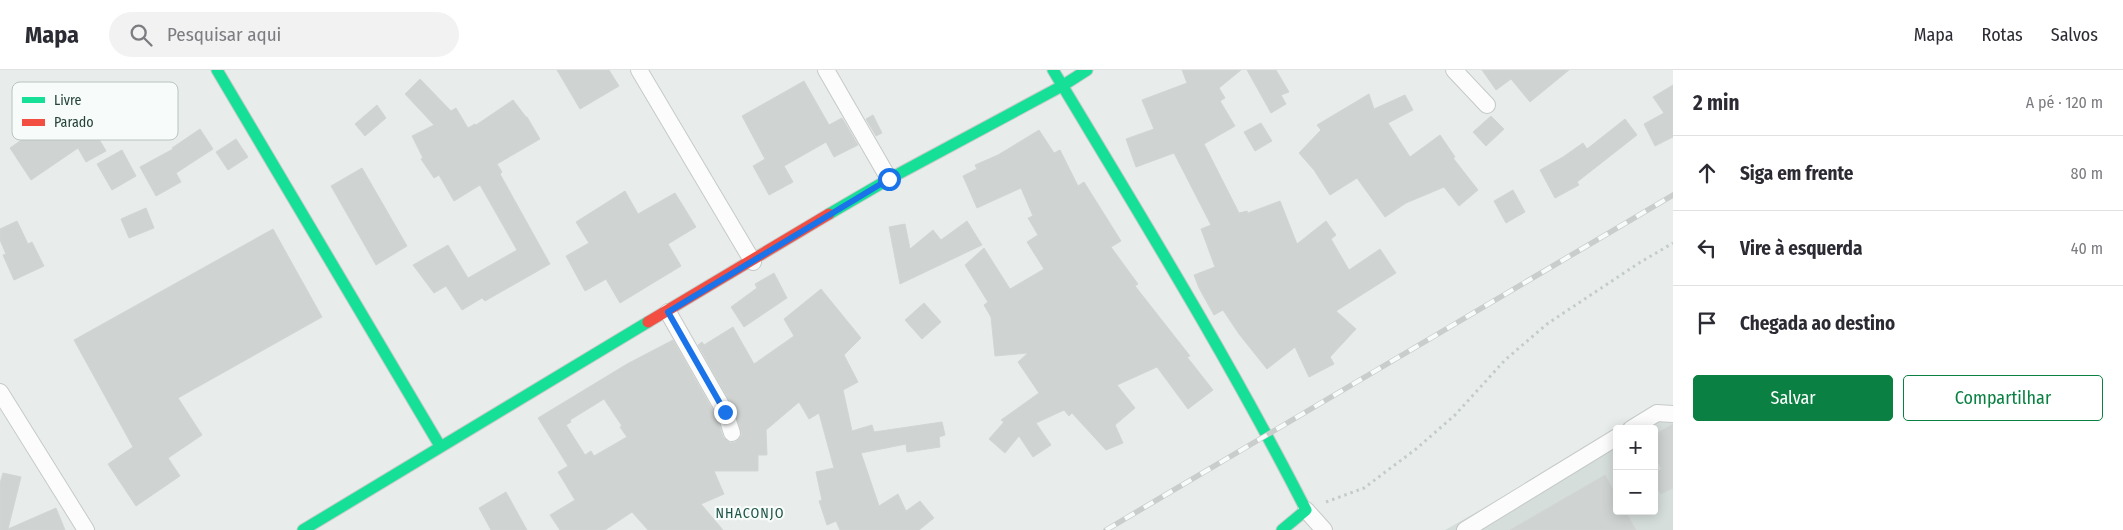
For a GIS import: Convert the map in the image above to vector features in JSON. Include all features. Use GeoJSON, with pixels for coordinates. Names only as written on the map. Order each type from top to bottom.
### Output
{"type":"FeatureCollection","features":[{"type":"Feature","properties":{"kind":"street"},"geometry":{"type":"LineString","coordinates":[[216,70],[440,446]]}},
{"type":"Feature","properties":{"kind":"street"},"geometry":{"type":"LineString","coordinates":[[639,70],[753,262]]}},
{"type":"Feature","properties":{"kind":"street"},"geometry":{"type":"LineString","coordinates":[[826,70],[889,179]]}},
{"type":"Feature","properties":{"kind":"street"},"geometry":{"type":"LineString","coordinates":[[1053,70],[1157,243],[1267,434],[1306,510],[1324,530]]}},
{"type":"Feature","properties":{"kind":"street"},"geometry":{"type":"LineString","coordinates":[[303,530],[440,446],[753,262],[889,179],[1062,86],[1087,70]]}},
{"type":"Feature","properties":{"kind":"street"},"geometry":{"type":"LineString","coordinates":[[1454,70],[1487,105]]}},
{"type":"Feature","properties":{"kind":"street"},"geometry":{"type":"LineString","coordinates":[[668,312],[725,412],[732,433]]}},
{"type":"Feature","properties":{"kind":"street"},"geometry":{"type":"LineString","coordinates":[[0,392],[86,530]]}},
{"type":"Feature","properties":{"kind":"street"},"geometry":{"type":"LineString","coordinates":[[1638,425],[1657,413],[1673,414]]}},
{"type":"Feature","properties":{"kind":"street"},"geometry":{"type":"LineString","coordinates":[[1465,530],[1613,439]]}},
{"type":"Feature","properties":{"kind":"street"},"geometry":{"type":"LineString","coordinates":[[1282,530],[1306,510]]}},
{"type":"Feature","properties":{"kind":"path"},"geometry":{"type":"LineString","coordinates":[[1306,510],[1364,488],[1416,450],[1455,415],[1505,360],[1547,324],[1638,263],[1673,243]]}},
{"type":"Feature","properties":{"kind":"shaded area"},"geometry":{"type":"Polygon","coordinates":[[[1666,405],[1673,417],[1673,530],[1445,530],[1613,435],[1613,515],[1658,515],[1658,425],[1631,425],[1666,405]]]}},
{"type":"Feature","properties":{"kind":"building"},"geometry":{"type":"Polygon","coordinates":[[[557,70],[609,70],[619,86],[580,109],[557,70]]]}},
{"type":"Feature","properties":{"kind":"building"},"geometry":{"type":"Polygon","coordinates":[[[1182,70],[1241,70],[1219,88],[1225,98],[1220,101],[1235,126],[1204,144],[1239,213],[1247,211],[1248,213],[1280,201],[1297,244],[1326,221],[1336,235],[1331,239],[1349,270],[1380,249],[1396,273],[1336,311],[1356,329],[1330,357],[1334,364],[1309,377],[1295,347],[1267,369],[1239,334],[1223,310],[1214,315],[1194,275],[1215,267],[1201,229],[1211,225],[1174,153],[1136,167],[1126,139],[1154,129],[1142,100],[1187,83],[1182,70]]]}},
{"type":"Feature","properties":{"kind":"building"},"geometry":{"type":"Polygon","coordinates":[[[1247,70],[1276,70],[1289,92],[1281,95],[1286,104],[1271,113],[1247,70]]]}},
{"type":"Feature","properties":{"kind":"building"},"geometry":{"type":"Polygon","coordinates":[[[1482,70],[1569,70],[1530,102],[1511,79],[1496,90],[1482,70]]]}},
{"type":"Feature","properties":{"kind":"building"},"geometry":{"type":"Polygon","coordinates":[[[420,79],[451,111],[456,108],[468,128],[476,125],[513,100],[527,117],[540,139],[497,164],[502,172],[500,174],[550,264],[485,301],[482,298],[462,310],[446,286],[434,293],[413,265],[448,245],[468,278],[517,250],[480,185],[454,201],[439,175],[434,178],[421,159],[423,158],[412,136],[434,125],[405,94],[420,79]]]}},
{"type":"Feature","properties":{"kind":"building"},"geometry":{"type":"Polygon","coordinates":[[[804,81],[829,125],[842,118],[858,145],[834,157],[826,142],[784,166],[793,182],[769,195],[753,166],[765,159],[742,116],[804,81]]]}},
{"type":"Feature","properties":{"kind":"building"},"geometry":{"type":"Polygon","coordinates":[[[1673,85],[1673,137],[1655,146],[1644,124],[1664,113],[1653,97],[1673,85]]]}},
{"type":"Feature","properties":{"kind":"building"},"geometry":{"type":"Polygon","coordinates":[[[1369,94],[1374,109],[1405,95],[1413,110],[1388,123],[1410,157],[1440,135],[1455,157],[1453,158],[1478,190],[1459,206],[1444,187],[1406,203],[1385,217],[1357,178],[1330,195],[1314,170],[1299,153],[1321,130],[1317,125],[1369,94]]]}},
{"type":"Feature","properties":{"kind":"building"},"geometry":{"type":"Polygon","coordinates":[[[377,105],[386,118],[365,136],[355,124],[377,105]]]}},
{"type":"Feature","properties":{"kind":"building"},"geometry":{"type":"Polygon","coordinates":[[[873,115],[882,133],[876,136],[866,119],[873,115]]]}},
{"type":"Feature","properties":{"kind":"building"},"geometry":{"type":"Polygon","coordinates":[[[1491,116],[1504,129],[1486,146],[1473,132],[1491,116]]]}},
{"type":"Feature","properties":{"kind":"building"},"geometry":{"type":"Polygon","coordinates":[[[1625,119],[1637,135],[1577,182],[1579,185],[1555,198],[1540,170],[1583,143],[1587,149],[1625,119]]]}},
{"type":"Feature","properties":{"kind":"building"},"geometry":{"type":"Polygon","coordinates":[[[1261,123],[1272,141],[1255,151],[1244,132],[1261,123]]]}},
{"type":"Feature","properties":{"kind":"building"},"geometry":{"type":"Polygon","coordinates":[[[200,129],[213,149],[176,173],[181,182],[156,196],[140,167],[173,149],[200,129]]]}},
{"type":"Feature","properties":{"kind":"building"},"geometry":{"type":"Polygon","coordinates":[[[1039,130],[1054,153],[1060,150],[1078,186],[1084,182],[1121,241],[1111,247],[1138,284],[1135,286],[1190,356],[1187,357],[1213,390],[1188,409],[1157,367],[1117,385],[1135,408],[1115,425],[1123,443],[1106,450],[1072,413],[1069,416],[1064,410],[1036,423],[1051,445],[1033,457],[1019,436],[1005,453],[989,439],[1004,422],[1001,420],[1039,393],[1018,362],[1028,353],[995,356],[991,317],[984,305],[988,302],[965,265],[984,248],[1010,289],[1044,269],[1027,242],[1038,235],[1028,218],[1033,216],[1021,188],[977,208],[963,176],[977,169],[975,165],[998,155],[1039,130]]]}},
{"type":"Feature","properties":{"kind":"building"},"geometry":{"type":"Polygon","coordinates":[[[236,139],[248,157],[228,170],[216,152],[236,139]]]}},
{"type":"Feature","properties":{"kind":"building"},"geometry":{"type":"Polygon","coordinates":[[[21,140],[100,140],[106,151],[86,162],[78,148],[31,180],[10,148],[21,140]]]}},
{"type":"Feature","properties":{"kind":"building"},"geometry":{"type":"Polygon","coordinates":[[[122,150],[136,176],[112,190],[97,164],[122,150]]]}},
{"type":"Feature","properties":{"kind":"building"},"geometry":{"type":"Polygon","coordinates":[[[362,168],[407,246],[376,265],[331,186],[362,168]]]}},
{"type":"Feature","properties":{"kind":"building"},"geometry":{"type":"Polygon","coordinates":[[[1513,190],[1525,212],[1506,223],[1494,201],[1513,190]]]}},
{"type":"Feature","properties":{"kind":"building"},"geometry":{"type":"Polygon","coordinates":[[[625,191],[638,214],[675,193],[696,227],[668,244],[681,266],[620,303],[606,279],[585,291],[566,256],[589,243],[576,222],[625,191]]]}},
{"type":"Feature","properties":{"kind":"building"},"geometry":{"type":"Polygon","coordinates":[[[146,208],[154,228],[129,238],[121,219],[146,208]]]}},
{"type":"Feature","properties":{"kind":"building"},"geometry":{"type":"Polygon","coordinates":[[[17,221],[28,244],[32,242],[44,266],[14,280],[3,255],[6,254],[0,240],[0,229],[17,221]]]}},
{"type":"Feature","properties":{"kind":"building"},"geometry":{"type":"Polygon","coordinates":[[[967,221],[982,245],[900,284],[889,227],[905,224],[910,249],[933,230],[941,240],[967,221]]]}},
{"type":"Feature","properties":{"kind":"building"},"geometry":{"type":"Polygon","coordinates":[[[273,229],[322,317],[178,398],[202,435],[168,458],[180,476],[136,506],[108,464],[133,447],[74,340],[273,229]]]}},
{"type":"Feature","properties":{"kind":"building"},"geometry":{"type":"Polygon","coordinates":[[[774,273],[787,298],[744,327],[731,307],[757,288],[755,284],[774,273]]]}},
{"type":"Feature","properties":{"kind":"building"},"geometry":{"type":"Polygon","coordinates":[[[821,289],[861,338],[844,355],[858,382],[843,390],[852,431],[872,425],[874,432],[942,422],[945,435],[939,437],[940,447],[907,452],[906,444],[861,453],[879,506],[898,494],[906,511],[920,501],[934,518],[919,530],[840,530],[836,521],[827,525],[819,501],[822,500],[816,472],[834,468],[819,413],[809,419],[799,402],[766,430],[767,455],[758,455],[758,471],[714,471],[724,494],[701,504],[723,530],[648,530],[632,512],[605,530],[560,530],[550,515],[575,500],[558,472],[568,466],[538,418],[627,364],[673,340],[716,416],[723,437],[730,443],[736,442],[742,435],[734,409],[698,345],[702,342],[704,345],[733,327],[754,364],[794,336],[784,319],[821,289]],[[604,399],[570,420],[571,422],[566,425],[585,455],[591,451],[594,456],[627,437],[620,427],[622,426],[604,399]]]}},
{"type":"Feature","properties":{"kind":"building"},"geometry":{"type":"Polygon","coordinates":[[[924,303],[941,322],[922,339],[905,320],[924,303]]]}},
{"type":"Feature","properties":{"kind":"building"},"geometry":{"type":"Polygon","coordinates":[[[1673,424],[1673,488],[1661,494],[1658,489],[1658,471],[1662,469],[1658,462],[1658,433],[1673,424]]]}},
{"type":"Feature","properties":{"kind":"building"},"geometry":{"type":"Polygon","coordinates":[[[3,473],[21,477],[8,529],[56,508],[65,530],[0,530],[0,483],[3,473]]]}},
{"type":"Feature","properties":{"kind":"building"},"geometry":{"type":"Polygon","coordinates":[[[1605,475],[1613,490],[1613,515],[1627,515],[1636,530],[1510,530],[1605,475]]]}},
{"type":"Feature","properties":{"kind":"building"},"geometry":{"type":"Polygon","coordinates":[[[506,492],[527,530],[491,530],[479,508],[506,492]]]}},
{"type":"Feature","properties":{"kind":"railway"},"geometry":{"type":"LineString","coordinates":[[1106,530],[1673,195]]}},
{"type":"Feature","properties":{"kind":"traffic: fast"},"geometry":{"type":"LineString","coordinates":[[217,70],[440,446]]}},
{"type":"Feature","properties":{"kind":"traffic: fast"},"geometry":{"type":"LineString","coordinates":[[1053,70],[1215,343],[1306,510],[1282,530]]}},
{"type":"Feature","properties":{"kind":"traffic: fast"},"geometry":{"type":"LineString","coordinates":[[829,214],[889,179],[1062,86],[1087,70]]}},
{"type":"Feature","properties":{"kind":"traffic: fast"},"geometry":{"type":"LineString","coordinates":[[303,530],[648,322]]}},
{"type":"Feature","properties":{"kind":"traffic: jam"},"geometry":{"type":"LineString","coordinates":[[648,322],[829,214]]}},
{"type":"Feature","properties":{"kind":"district","name":"NHACONJO"},"geometry":{"type":"Point","coordinates":[750,513]}},
{"type":"Feature","properties":{"kind":"route"},"geometry":{"type":"LineString","coordinates":[[725,412],[668,312],[889,179]]}}]}
